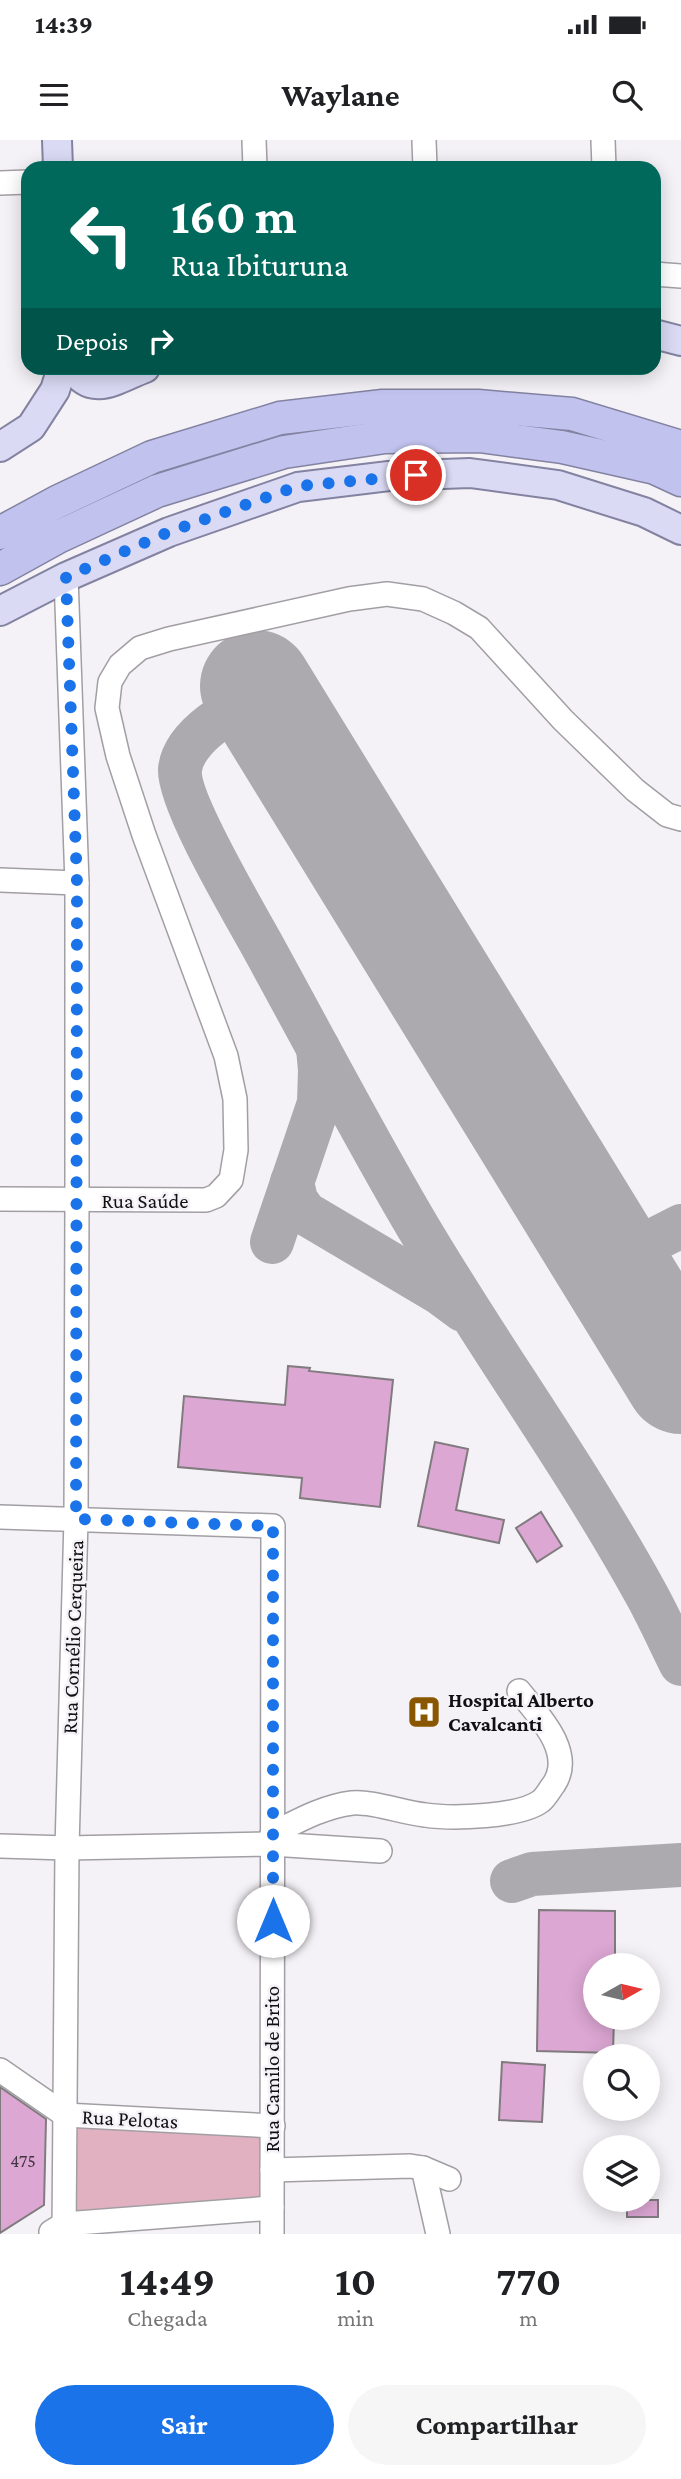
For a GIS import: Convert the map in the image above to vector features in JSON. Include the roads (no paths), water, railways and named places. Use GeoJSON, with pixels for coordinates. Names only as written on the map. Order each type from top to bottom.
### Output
{"type":"FeatureCollection","features":[{"type":"Feature","properties":{"kind":"highway"},"geometry":{"type":"LineString","coordinates":[[0,533],[57,502],[152,457],[280,418],[383,406],[478,406],[572,414],[681,447]]}},
{"type":"Feature","properties":{"kind":"highway"},"geometry":{"type":"LineString","coordinates":[[0,569],[58,537],[157,491],[284,453],[385,438],[479,436],[562,447],[655,468],[681,480]]}},
{"type":"Feature","properties":{"kind":"main road"},"geometry":{"type":"LineString","coordinates":[[57,140],[58,161]]}},
{"type":"Feature","properties":{"kind":"main road"},"geometry":{"type":"LineString","coordinates":[[661,336],[681,341]]}},
{"type":"Feature","properties":{"kind":"main road"},"geometry":{"type":"LineString","coordinates":[[0,447],[31,427],[55,390],[60,375]]}},
{"type":"Feature","properties":{"kind":"main road"},"geometry":{"type":"LineString","coordinates":[[79,375],[85,383],[96,386],[126,375]]}},
{"type":"Feature","properties":{"kind":"main road"},"geometry":{"type":"LineString","coordinates":[[0,611],[66,577],[169,532],[298,486],[388,477],[470,473],[558,485],[645,512],[681,530]]}},
{"type":"Feature","properties":{"kind":"street"},"geometry":{"type":"LineString","coordinates":[[254,140],[255,161]]}},
{"type":"Feature","properties":{"kind":"street"},"geometry":{"type":"LineString","coordinates":[[424,140],[425,161]]}},
{"type":"Feature","properties":{"kind":"street"},"geometry":{"type":"LineString","coordinates":[[603,140],[604,161]]}},
{"type":"Feature","properties":{"kind":"street"},"geometry":{"type":"LineString","coordinates":[[0,183],[21,183]]}},
{"type":"Feature","properties":{"kind":"street"},"geometry":{"type":"LineString","coordinates":[[661,275],[681,276]]}},
{"type":"Feature","properties":{"kind":"street","name":"Rua Cornélio Cerqueira"},"geometry":{"type":"LineString","coordinates":[[59,2231],[65,2115],[67,1848],[76,1519],[77,883],[66,577]]}},
{"type":"Feature","properties":{"kind":"street","name":"Rua Saúde"},"geometry":{"type":"LineString","coordinates":[[0,1199],[206,1200],[216,1196],[231,1180],[236,1150],[235,1099],[226,1056],[144,835],[118,756],[107,708],[110,682],[120,665],[140,648],[349,598],[387,594],[423,599],[479,628],[563,720],[635,790],[667,815],[681,820]]}},
{"type":"Feature","properties":{"kind":"street"},"geometry":{"type":"LineString","coordinates":[[0,880],[77,883]]}},
{"type":"Feature","properties":{"kind":"street"},"geometry":{"type":"LineString","coordinates":[[0,1517],[76,1519]]}},
{"type":"Feature","properties":{"kind":"street","name":"Rua Camilo de Brito"},"geometry":{"type":"LineString","coordinates":[[76,1519],[273,1526],[272,2234]]}},
{"type":"Feature","properties":{"kind":"street"},"geometry":{"type":"LineString","coordinates":[[272,1839],[322,1809],[355,1803],[427,1816],[469,1817],[522,1810],[542,1801],[559,1776],[559,1753],[546,1724],[519,1691]]}},
{"type":"Feature","properties":{"kind":"street"},"geometry":{"type":"LineString","coordinates":[[0,1846],[67,1848],[272,1839],[380,1851]]}},
{"type":"Feature","properties":{"kind":"street","name":"Rua Pelotas"},"geometry":{"type":"LineString","coordinates":[[0,2070],[65,2115],[273,2126]]}},
{"type":"Feature","properties":{"kind":"street"},"geometry":{"type":"LineString","coordinates":[[272,2170],[416,2167],[449,2179]]}},
{"type":"Feature","properties":{"kind":"street"},"geometry":{"type":"LineString","coordinates":[[416,2167],[438,2234]]}},
{"type":"Feature","properties":{"kind":"street"},"geometry":{"type":"LineString","coordinates":[[59,2231],[272,2208]]}},
{"type":"Feature","properties":{"kind":"place","name":"Hospital Alberto Cavalcanti"},"geometry":{"type":"Point","coordinates":[424,1712]}}]}
